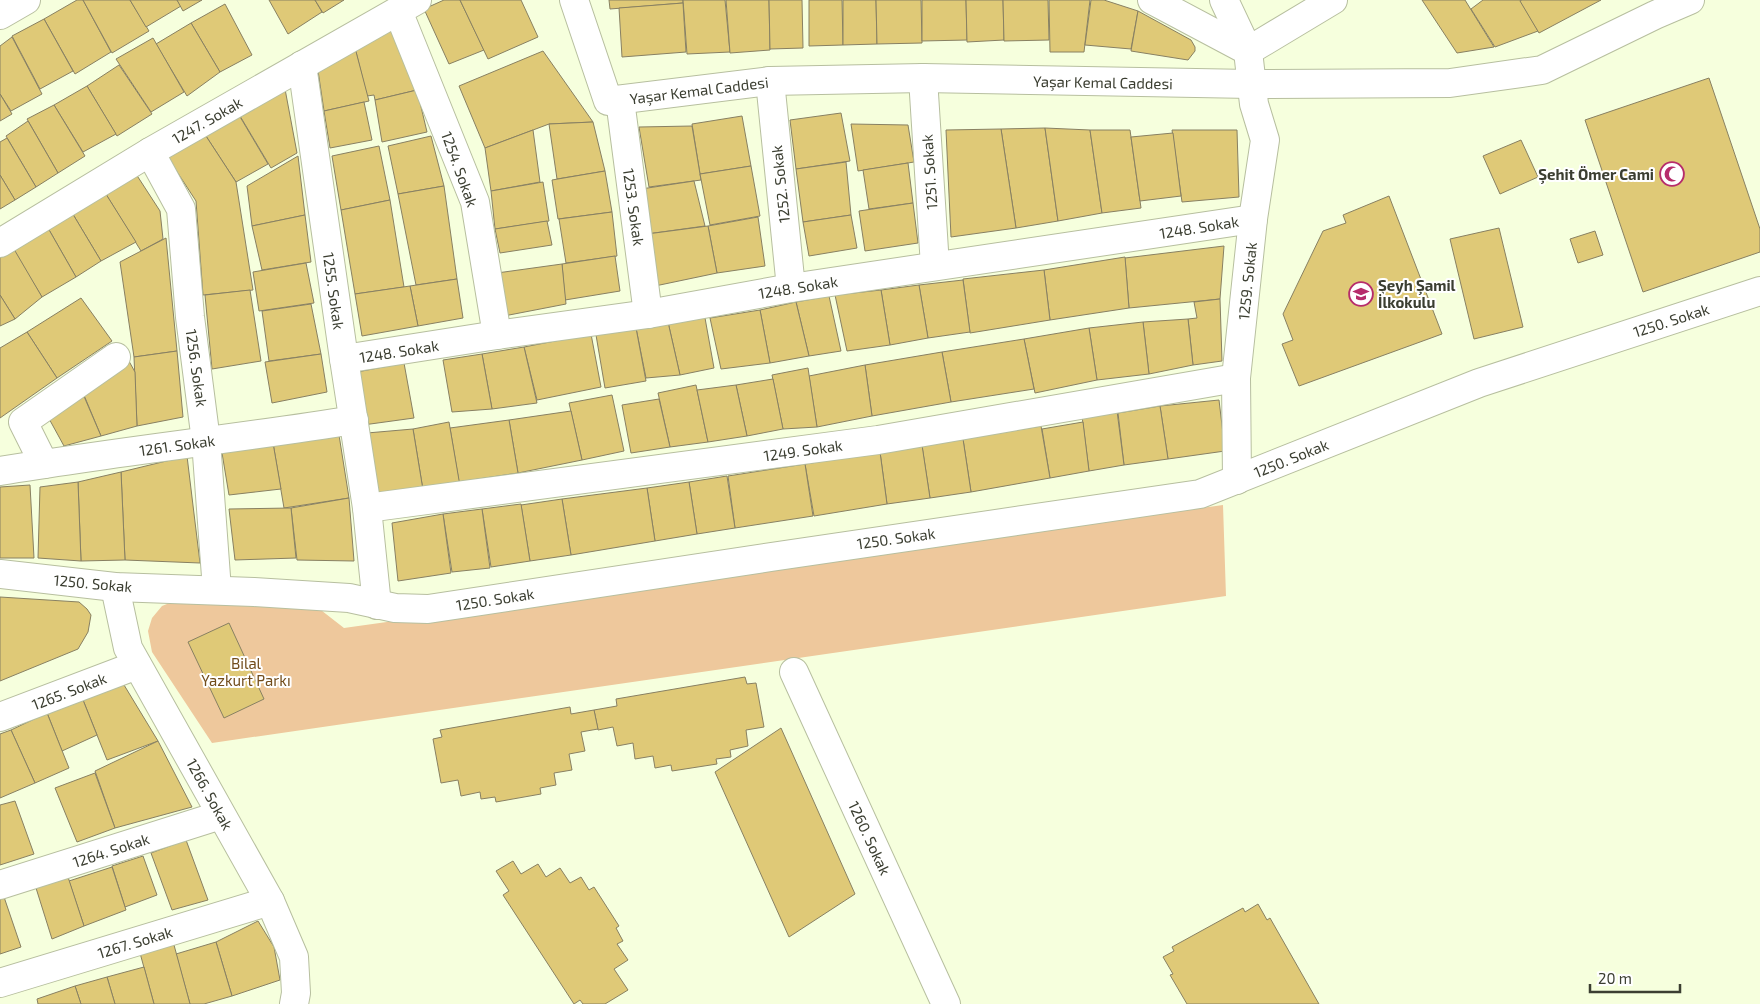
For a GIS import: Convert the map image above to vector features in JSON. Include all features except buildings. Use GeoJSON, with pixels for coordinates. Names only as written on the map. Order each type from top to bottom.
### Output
{"type":"FeatureCollection","features":[{"type":"Feature","properties":{"kind":"street"},"geometry":{"type":"LineString","coordinates":[[0,15],[26,0]]}},
{"type":"Feature","properties":{"kind":"street","name":"Yaşar Kemal Caddesi"},"geometry":{"type":"LineString","coordinates":[[574,0],[608,101],[770,81],[923,78],[1251,84],[1450,83],[1542,70],[1650,7],[1690,0]]}},
{"type":"Feature","properties":{"kind":"street"},"geometry":{"type":"LineString","coordinates":[[1152,0],[1248,50]]}},
{"type":"Feature","properties":{"kind":"street"},"geometry":{"type":"LineString","coordinates":[[1224,0],[1248,50]]}},
{"type":"Feature","properties":{"kind":"street"},"geometry":{"type":"LineString","coordinates":[[1248,50],[1332,0]]}},
{"type":"Feature","properties":{"kind":"street","name":"1247. Sokak"},"geometry":{"type":"LineString","coordinates":[[0,243],[150,152],[407,5]]}},
{"type":"Feature","properties":{"kind":"street","name":"1254. Sokak"},"geometry":{"type":"LineString","coordinates":[[407,5],[475,202],[497,335]]}},
{"type":"Feature","properties":{"kind":"street","name":"1259. Sokak"},"geometry":{"type":"LineString","coordinates":[[1237,480],[1236,378],[1253,219],[1265,140],[1254,104],[1248,50]]}},
{"type":"Feature","properties":{"kind":"street","name":"1255. Sokak"},"geometry":{"type":"LineString","coordinates":[[302,66],[344,359],[368,508],[377,605]]}},
{"type":"Feature","properties":{"kind":"street","name":"1251. Sokak"},"geometry":{"type":"LineString","coordinates":[[923,78],[935,266]]}},
{"type":"Feature","properties":{"kind":"street","name":"1252. Sokak"},"geometry":{"type":"LineString","coordinates":[[770,81],[791,288]]}},
{"type":"Feature","properties":{"kind":"street","name":"1253. Sokak"},"geometry":{"type":"LineString","coordinates":[[620,100],[648,314]]}},
{"type":"Feature","properties":{"kind":"street","name":"1256. Sokak"},"geometry":{"type":"LineString","coordinates":[[150,152],[181,209],[190,317],[206,441],[217,590]]}},
{"type":"Feature","properties":{"kind":"street","name":"1248. Sokak"},"geometry":{"type":"LineString","coordinates":[[344,359],[648,314],[791,288],[1253,219]]}},
{"type":"Feature","properties":{"kind":"street","name":"1250. Sokak"},"geometry":{"type":"LineString","coordinates":[[0,574],[115,586],[349,598],[395,608],[428,609],[1200,494],[1479,383],[1760,291]]}},
{"type":"Feature","properties":{"kind":"street"},"geometry":{"type":"LineString","coordinates":[[44,464],[23,422],[116,357]]}},
{"type":"Feature","properties":{"kind":"street","name":"1249. Sokak"},"geometry":{"type":"LineString","coordinates":[[368,508],[878,440],[1236,378]]}},
{"type":"Feature","properties":{"kind":"street","name":"1261. Sokak"},"geometry":{"type":"LineString","coordinates":[[0,472],[44,464],[354,420]]}},
{"type":"Feature","properties":{"kind":"street","name":"1266. Sokak"},"geometry":{"type":"LineString","coordinates":[[115,586],[128,648],[270,901],[294,957],[296,993],[294,1004]]}},
{"type":"Feature","properties":{"kind":"street","name":"1265. Sokak"},"geometry":{"type":"LineString","coordinates":[[0,717],[137,664]]}},
{"type":"Feature","properties":{"kind":"street","name":"1260. Sokak"},"geometry":{"type":"LineString","coordinates":[[794,672],[946,1004]]}},
{"type":"Feature","properties":{"kind":"street","name":"1264. Sokak"},"geometry":{"type":"LineString","coordinates":[[0,886],[221,815]]}},
{"type":"Feature","properties":{"kind":"street","name":"1267. Sokak"},"geometry":{"type":"LineString","coordinates":[[0,982],[270,901]]}},
{"type":"Feature","properties":{"kind":"green space","name":"Bilal Yazkurt Parkı"},"geometry":{"type":"Polygon","coordinates":[[[1223,505],[1226,596],[212,743],[152,652],[148,631],[152,618],[162,606],[172,602],[317,607],[344,628],[1223,505]]]}},
{"type":"Feature","properties":{"kind":"place","name":"Şehit Ömer Cami"},"geometry":{"type":"Point","coordinates":[1672,174]}},
{"type":"Feature","properties":{"kind":"place","name":"Şeyh Şamil İlkokulu"},"geometry":{"type":"Point","coordinates":[1361,294]}}]}
